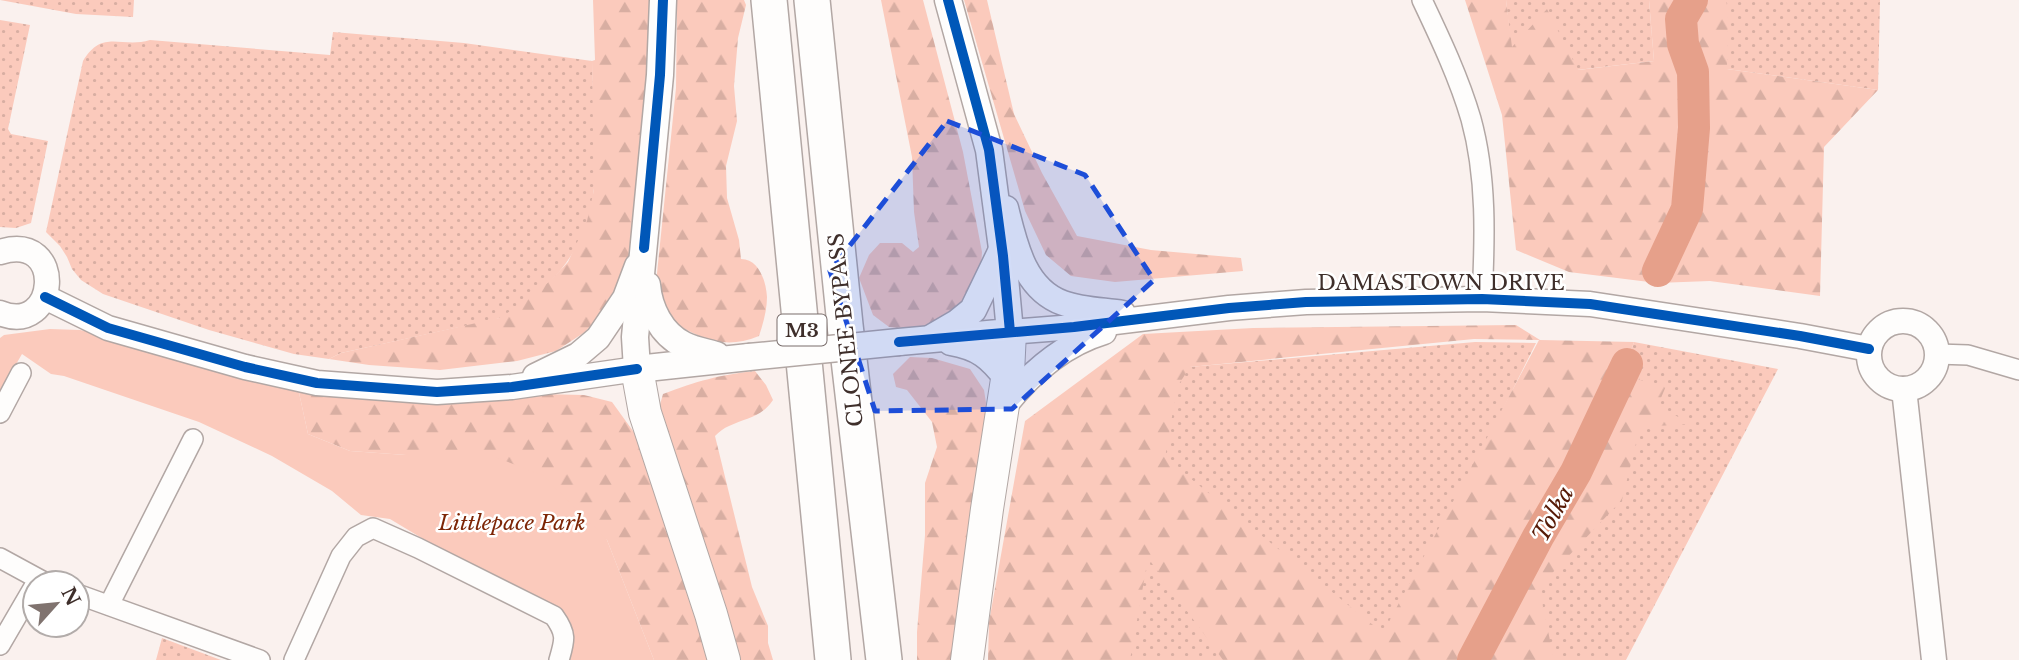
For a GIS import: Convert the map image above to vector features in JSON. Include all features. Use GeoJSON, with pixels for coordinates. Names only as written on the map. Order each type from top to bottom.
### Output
{"type":"FeatureCollection","features":[{"type":"Feature","properties":{"kind":"highway","name":"CLONEE BYPASS"},"geometry":{"type":"LineString","coordinates":[[769,0],[833,660]]}},
{"type":"Feature","properties":{"kind":"highway","name":"CLONEE BYPASS"},"geometry":{"type":"LineString","coordinates":[[812,0],[845,325],[884,660]]}},
{"type":"Feature","properties":{"kind":"highway"},"geometry":{"type":"LineString","coordinates":[[967,660],[986,509],[1007,378],[1010,332]]}},
{"type":"Feature","properties":{"kind":"highway"},"geometry":{"type":"LineString","coordinates":[[638,369],[645,413],[724,660]]}},
{"type":"Feature","properties":{"kind":"main road"},"geometry":{"type":"LineString","coordinates":[[663,0],[660,75],[635,337],[638,369],[1010,332],[989,150],[948,0]]}},
{"type":"Feature","properties":{"kind":"main road"},"geometry":{"type":"LineString","coordinates":[[644,248],[648,293],[658,323],[682,344],[738,358]]}},
{"type":"Feature","properties":{"kind":"main road"},"geometry":{"type":"LineString","coordinates":[[932,339],[973,310],[1002,251]]}},
{"type":"Feature","properties":{"kind":"main road"},"geometry":{"type":"LineString","coordinates":[[932,339],[974,348],[991,358],[1007,378]]}},
{"type":"Feature","properties":{"kind":"street"},"geometry":{"type":"LineString","coordinates":[[1422,0],[1458,80],[1471,120],[1481,168],[1485,238],[1482,299]]}},
{"type":"Feature","properties":{"kind":"street"},"geometry":{"type":"LineString","coordinates":[[989,150],[1017,249],[1036,285],[1049,297],[1065,304],[1152,318]]}},
{"type":"Feature","properties":{"kind":"street"},"geometry":{"type":"LineString","coordinates":[[0,252],[11,248],[32,253],[46,269],[48,279],[45,297],[37,308],[17,316],[0,313]]}},
{"type":"Feature","properties":{"kind":"street"},"geometry":{"type":"LineString","coordinates":[[512,387],[578,355],[598,338],[625,298],[644,248]]}},
{"type":"Feature","properties":{"kind":"street"},"geometry":{"type":"LineString","coordinates":[[45,297],[108,328],[245,367],[317,383],[437,392],[512,387],[638,369]]}},
{"type":"Feature","properties":{"kind":"street","name":"DAMASTOWN DRIVE"},"geometry":{"type":"LineString","coordinates":[[1010,332],[1306,302],[1482,299],[1590,304],[1869,349]]}},
{"type":"Feature","properties":{"kind":"street"},"geometry":{"type":"LineString","coordinates":[[1002,409],[1019,386],[1066,348],[1097,334],[1152,318]]}},
{"type":"Feature","properties":{"kind":"street"},"geometry":{"type":"LineString","coordinates":[[1904,321],[1923,327],[1930,335],[1935,344],[1936,364],[1924,382],[1914,387],[1894,388],[1877,377],[1872,369],[1869,349],[1878,332],[1885,326],[1904,321]]}},
{"type":"Feature","properties":{"kind":"street"},"geometry":{"type":"LineString","coordinates":[[1937,354],[1968,355],[2019,370]]}},
{"type":"Feature","properties":{"kind":"street"},"geometry":{"type":"LineString","coordinates":[[0,413],[21,373]]}},
{"type":"Feature","properties":{"kind":"street"},"geometry":{"type":"LineString","coordinates":[[1904,389],[1934,660]]}},
{"type":"Feature","properties":{"kind":"street"},"geometry":{"type":"LineString","coordinates":[[109,605],[193,439]]}},
{"type":"Feature","properties":{"kind":"street"},"geometry":{"type":"LineString","coordinates":[[294,660],[341,556],[356,537],[373,528],[554,616],[563,629],[565,641],[559,660]]}},
{"type":"Feature","properties":{"kind":"street"},"geometry":{"type":"LineString","coordinates":[[0,558],[21,571]]}},
{"type":"Feature","properties":{"kind":"street"},"geometry":{"type":"LineString","coordinates":[[91,599],[260,660]]}},
{"type":"Feature","properties":{"kind":"street"},"geometry":{"type":"LineString","coordinates":[[0,645],[21,612]]}},
{"type":"Feature","properties":{"kind":"highlighted area"},"geometry":{"type":"Polygon","coordinates":[[[947,121],[1085,175],[1154,280],[1012,409],[875,411],[830,271],[947,121]]]}},
{"type":"Feature","properties":{"kind":"green space"},"geometry":{"type":"Polygon","coordinates":[[[0,0],[134,0],[133,17],[76,14],[0,0]]]}},
{"type":"Feature","properties":{"kind":"green space"},"geometry":{"type":"Polygon","coordinates":[[[593,0],[652,0],[653,20],[633,245],[619,283],[604,311],[585,332],[556,351],[517,361],[440,370],[329,359],[341,353],[499,318],[523,303],[568,262],[587,221],[594,190],[593,0]]]}},
{"type":"Feature","properties":{"kind":"green space"},"geometry":{"type":"Polygon","coordinates":[[[677,0],[744,0],[746,5],[738,38],[734,86],[737,121],[726,166],[727,198],[739,240],[741,259],[757,267],[765,284],[767,297],[759,336],[746,340],[712,340],[669,321],[656,283],[676,88],[677,0]]]}},
{"type":"Feature","properties":{"kind":"green space"},"geometry":{"type":"Polygon","coordinates":[[[881,0],[923,0],[963,152],[982,252],[980,282],[954,312],[931,326],[905,329],[889,327],[873,315],[859,278],[869,255],[880,243],[902,243],[913,252],[919,247],[914,212],[912,157],[881,0]]]}},
{"type":"Feature","properties":{"kind":"green space"},"geometry":{"type":"Polygon","coordinates":[[[964,0],[987,0],[1014,114],[1042,173],[1077,236],[1151,250],[1241,258],[1243,271],[1115,282],[1071,276],[1046,255],[1025,211],[964,0]]]}},
{"type":"Feature","properties":{"kind":"green space"},"geometry":{"type":"Polygon","coordinates":[[[1465,0],[1506,0],[1512,47],[1547,9],[1578,70],[1654,61],[1649,0],[1726,0],[1727,69],[1878,90],[1824,147],[1820,296],[1710,281],[1657,283],[1569,272],[1516,250],[1502,115],[1465,0]]]}},
{"type":"Feature","properties":{"kind":"green space"},"geometry":{"type":"Polygon","coordinates":[[[1506,0],[1649,0],[1654,61],[1577,70],[1511,47],[1506,0]]]}},
{"type":"Feature","properties":{"kind":"green space"},"geometry":{"type":"Polygon","coordinates":[[[1714,0],[1880,0],[1878,90],[1727,69],[1714,0]]]}},
{"type":"Feature","properties":{"kind":"green space"},"geometry":{"type":"Polygon","coordinates":[[[0,20],[30,25],[8,129],[11,134],[48,141],[31,223],[16,228],[0,227],[0,20]]]}},
{"type":"Feature","properties":{"kind":"green space"},"geometry":{"type":"Polygon","coordinates":[[[333,32],[464,43],[592,61],[595,157],[591,209],[576,247],[565,264],[536,295],[497,319],[341,353],[329,359],[294,354],[209,330],[103,294],[81,280],[60,246],[46,232],[83,61],[90,51],[105,42],[150,40],[330,55],[333,32]]]}},
{"type":"Feature","properties":{"kind":"green space"},"geometry":{"type":"Polygon","coordinates":[[[1516,325],[1540,340],[1634,342],[1628,359],[1634,362],[1640,380],[1666,386],[1658,405],[1690,424],[1640,427],[1622,500],[1539,587],[1554,660],[1223,660],[1148,558],[1130,660],[988,660],[989,622],[1025,421],[1143,334],[1253,328],[1516,325]],[[1474,339],[1190,367],[1177,387],[1165,458],[1383,633],[1539,340],[1474,339]]]}},
{"type":"Feature","properties":{"kind":"green space","name":"Littlepace Park"},"geometry":{"type":"Polygon","coordinates":[[[50,329],[100,334],[298,388],[308,434],[350,451],[406,455],[490,455],[544,476],[607,540],[654,660],[567,660],[570,627],[390,519],[361,515],[332,491],[272,456],[199,422],[64,376],[51,374],[22,354],[0,392],[0,338],[4,335],[50,329]]]}},
{"type":"Feature","properties":{"kind":"green space"},"geometry":{"type":"Polygon","coordinates":[[[1475,342],[1536,343],[1378,660],[1044,660],[1120,373],[1475,342]]]}},
{"type":"Feature","properties":{"kind":"green space"},"geometry":{"type":"Polygon","coordinates":[[[1634,342],[1778,369],[1626,660],[1488,660],[1628,359],[1634,342]]]}},
{"type":"Feature","properties":{"kind":"green space"},"geometry":{"type":"Polygon","coordinates":[[[910,357],[932,358],[970,369],[984,390],[990,428],[956,660],[917,660],[925,535],[925,483],[937,447],[932,422],[907,390],[896,387],[893,374],[910,357]]]}},
{"type":"Feature","properties":{"kind":"green space"},"geometry":{"type":"Polygon","coordinates":[[[755,371],[773,400],[759,414],[727,427],[715,436],[752,587],[768,626],[768,643],[773,660],[734,660],[657,415],[663,394],[708,379],[755,371]]]}},
{"type":"Feature","properties":{"kind":"green space"},"geometry":{"type":"Polygon","coordinates":[[[298,388],[584,395],[612,402],[646,449],[714,660],[654,660],[607,540],[406,455],[350,451],[308,434],[298,388]]]}},
{"type":"Feature","properties":{"kind":"green space"},"geometry":{"type":"Polygon","coordinates":[[[162,638],[221,660],[156,660],[162,638]]]}},
{"type":"Feature","properties":{"kind":"waterway","name":"Tolka"},"geometry":{"type":"LineString","coordinates":[[1658,271],[1687,209],[1694,128],[1693,72],[1683,44],[1681,19],[1692,0]]}},
{"type":"Feature","properties":{"kind":"waterway","name":"Tolka"},"geometry":{"type":"LineString","coordinates":[[1473,660],[1576,472],[1627,364]]}},
{"type":"Feature","properties":{"kind":"cycle path"},"geometry":{"type":"LineString","coordinates":[[644,248],[660,75],[663,0]]}},
{"type":"Feature","properties":{"kind":"cycle path"},"geometry":{"type":"LineString","coordinates":[[948,0],[989,150],[1010,332]]}},
{"type":"Feature","properties":{"kind":"cycle path"},"geometry":{"type":"LineString","coordinates":[[45,297],[108,328],[245,367],[317,383],[437,392],[512,387],[637,369]]}},
{"type":"Feature","properties":{"kind":"cycle path"},"geometry":{"type":"LineString","coordinates":[[899,342],[1074,327],[1229,308],[1306,302],[1482,299],[1590,304],[1869,349]]}}]}
